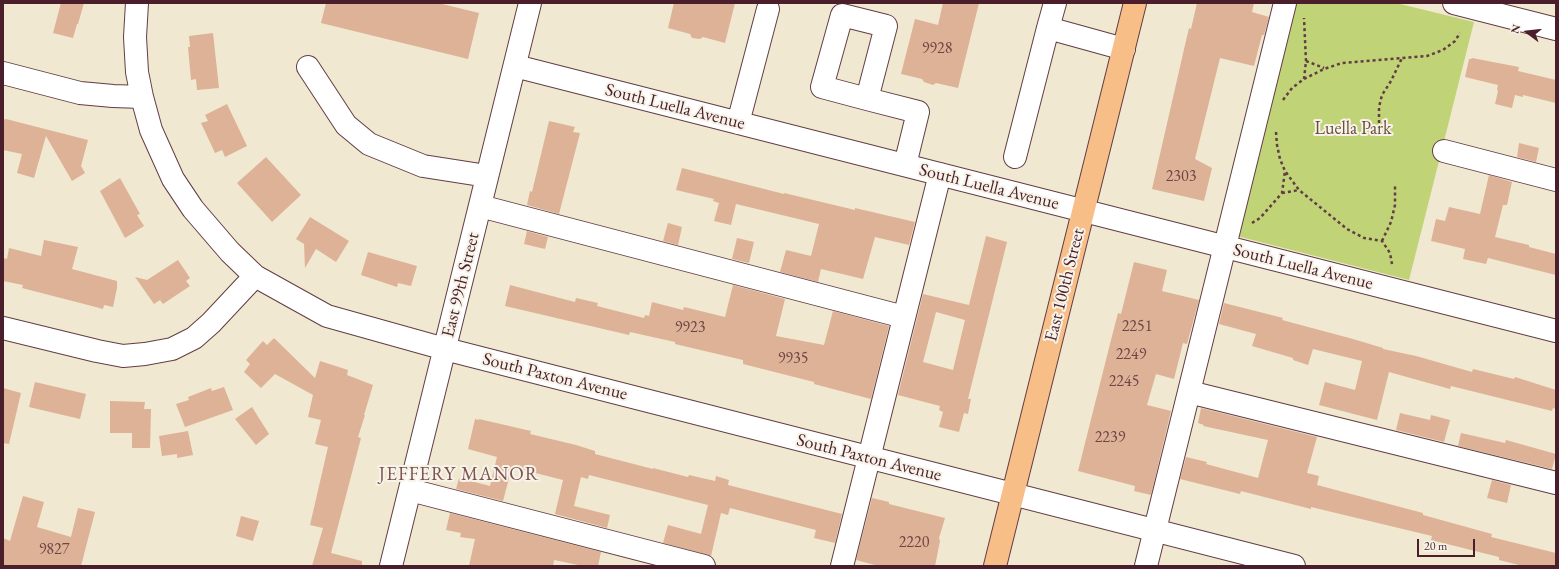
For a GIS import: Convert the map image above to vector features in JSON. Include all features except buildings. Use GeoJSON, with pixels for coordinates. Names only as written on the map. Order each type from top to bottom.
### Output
{"type":"FeatureCollection","features":[{"type":"Feature","properties":{"kind":"main road","name":"East 100th Street"},"geometry":{"type":"LineString","coordinates":[[995,566],[1135,3]]}},
{"type":"Feature","properties":{"kind":"street","name":"South Paxton Avenue"},"geometry":{"type":"LineString","coordinates":[[137,3],[135,37],[137,72],[142,97],[151,130],[173,179],[192,209],[230,252],[255,276],[327,316],[445,349],[1294,566]]}},
{"type":"Feature","properties":{"kind":"street","name":"East 99th Street"},"geometry":{"type":"LineString","coordinates":[[391,566],[530,3]]}},
{"type":"Feature","properties":{"kind":"street"},"geometry":{"type":"LineString","coordinates":[[1015,157],[1055,3]]}},
{"type":"Feature","properties":{"kind":"street"},"geometry":{"type":"LineString","coordinates":[[1454,3],[1556,29]]}},
{"type":"Feature","properties":{"kind":"street"},"geometry":{"type":"LineString","coordinates":[[1146,566],[1224,247],[1294,8]]}},
{"type":"Feature","properties":{"kind":"street"},"geometry":{"type":"LineString","coordinates":[[738,123],[768,9]]}},
{"type":"Feature","properties":{"kind":"street"},"geometry":{"type":"LineString","coordinates":[[1048,28],[1124,49]]}},
{"type":"Feature","properties":{"kind":"street","name":"South Luella Avenue"},"geometry":{"type":"LineString","coordinates":[[515,66],[1556,331]]}},
{"type":"Feature","properties":{"kind":"street"},"geometry":{"type":"LineString","coordinates":[[308,68],[346,125],[369,144],[423,166],[488,176]]}},
{"type":"Feature","properties":{"kind":"street"},"geometry":{"type":"LineString","coordinates":[[3,73],[80,93],[142,97]]}},
{"type":"Feature","properties":{"kind":"street"},"geometry":{"type":"LineString","coordinates":[[867,99],[918,112],[905,165]]}},
{"type":"Feature","properties":{"kind":"street"},"geometry":{"type":"LineString","coordinates":[[1444,152],[1556,180]]}},
{"type":"Feature","properties":{"kind":"street"},"geometry":{"type":"LineString","coordinates":[[842,566],[940,174]]}},
{"type":"Feature","properties":{"kind":"street"},"geometry":{"type":"LineString","coordinates":[[480,206],[904,316]]}},
{"type":"Feature","properties":{"kind":"street"},"geometry":{"type":"LineString","coordinates":[[3,328],[123,356],[172,349],[194,338],[211,323],[255,276]]}},
{"type":"Feature","properties":{"kind":"street"},"geometry":{"type":"LineString","coordinates":[[1189,392],[1556,483]]}},
{"type":"Feature","properties":{"kind":"street"},"geometry":{"type":"LineString","coordinates":[[410,490],[704,566]]}},
{"type":"Feature","properties":{"kind":"path"},"geometry":{"type":"LineString","coordinates":[[1294,8],[1306,61],[1304,79]]}},
{"type":"Feature","properties":{"kind":"path"},"geometry":{"type":"LineString","coordinates":[[1282,101],[1292,88],[1304,79],[1324,69],[1342,63],[1427,56],[1443,50],[1455,41],[1460,33]]}},
{"type":"Feature","properties":{"kind":"path"},"geometry":{"type":"LineString","coordinates":[[1378,135],[1379,107],[1382,95],[1391,81],[1402,58]]}},
{"type":"Feature","properties":{"kind":"path"},"geometry":{"type":"LineString","coordinates":[[1306,61],[1324,69]]}},
{"type":"Feature","properties":{"kind":"path"},"geometry":{"type":"LineString","coordinates":[[1276,127],[1277,145],[1285,171],[1299,190],[1347,229],[1364,238],[1382,241],[1390,253],[1392,264]]}},
{"type":"Feature","properties":{"kind":"path"},"geometry":{"type":"LineString","coordinates":[[1246,226],[1260,218],[1282,193],[1285,171]]}},
{"type":"Feature","properties":{"kind":"path"},"geometry":{"type":"LineString","coordinates":[[1382,241],[1391,222],[1396,194],[1395,184]]}},
{"type":"Feature","properties":{"kind":"path"},"geometry":{"type":"LineString","coordinates":[[1282,193],[1299,190]]}},
{"type":"Feature","properties":{"kind":"green space","name":"Luella Park"},"geometry":{"type":"Polygon","coordinates":[[[1291,3],[1396,3],[1474,22],[1409,280],[1233,235],[1291,3]]]}},
{"type":"Feature","properties":{"kind":"district","name":"JEFFERY MANOR"},"geometry":{"type":"Point","coordinates":[459,475]}}]}
